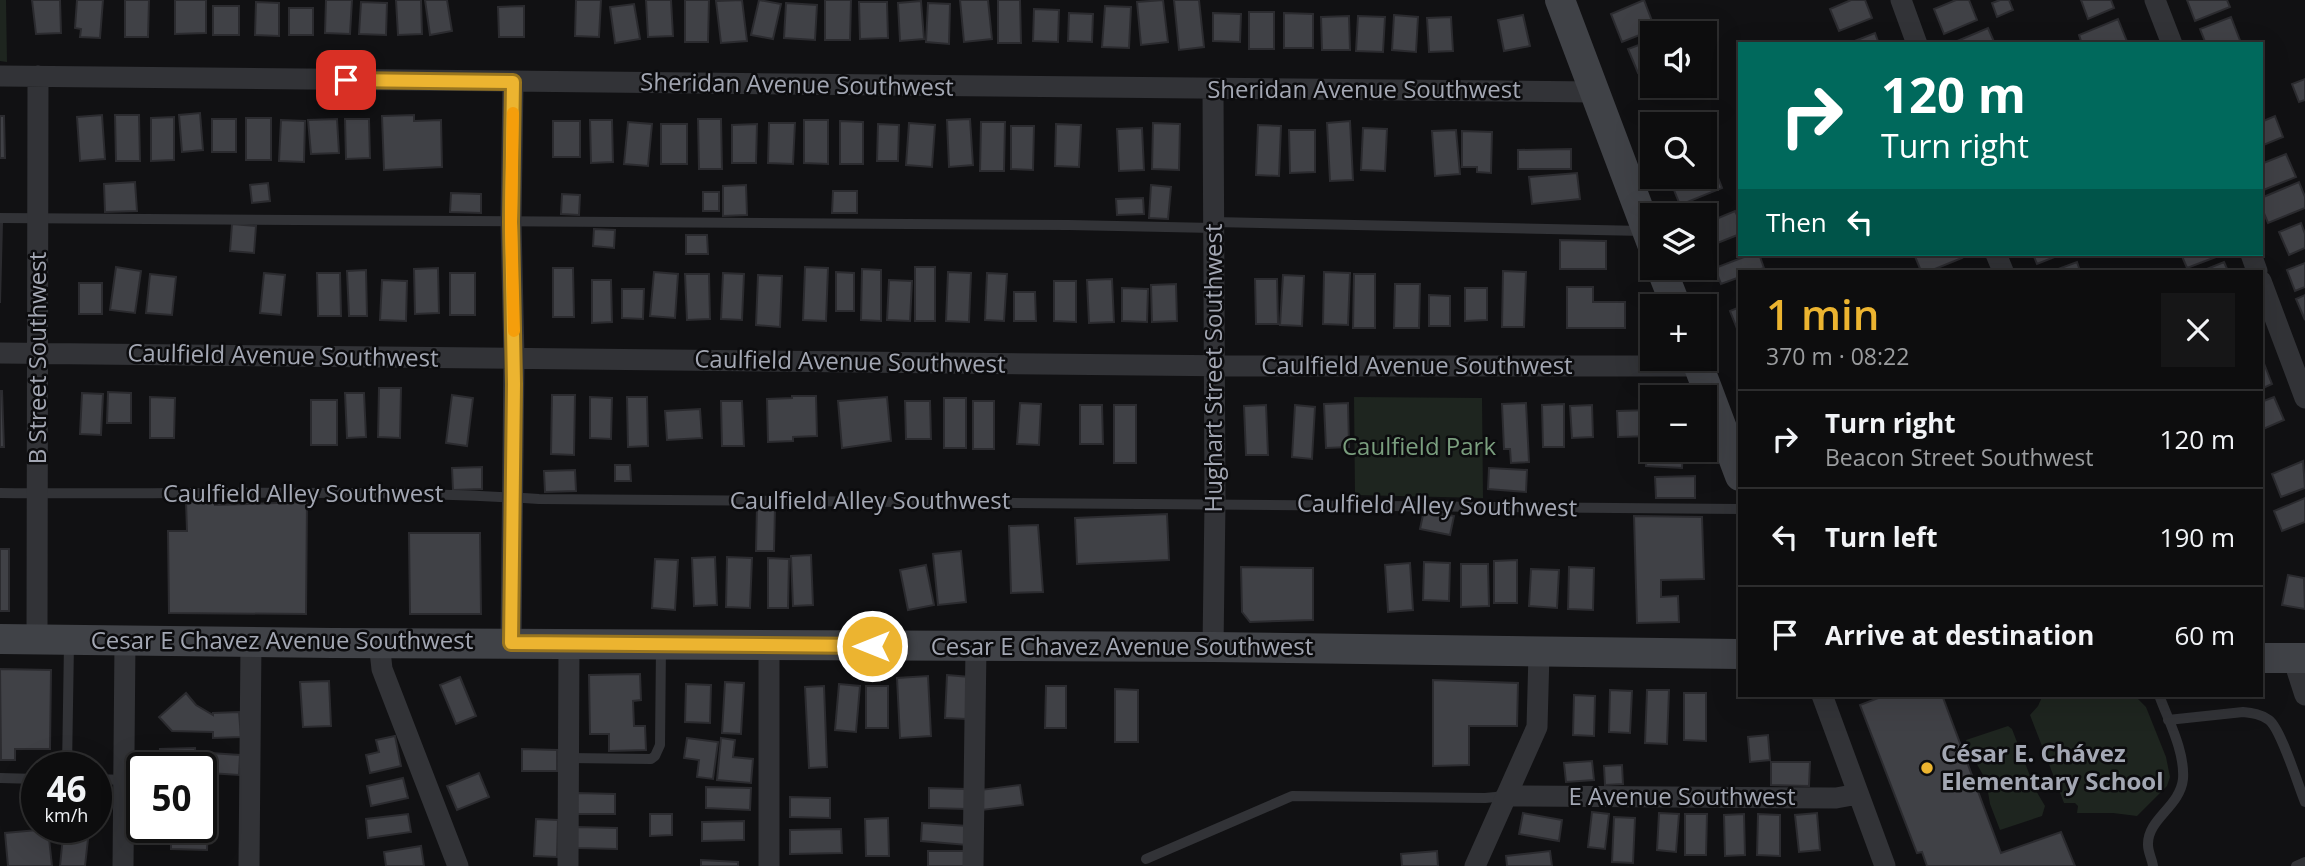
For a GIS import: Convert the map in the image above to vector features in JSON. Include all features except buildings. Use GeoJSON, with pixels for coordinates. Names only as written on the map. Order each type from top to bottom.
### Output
{"type":"FeatureCollection","features":[{"type":"Feature","properties":{"kind":"main road"},"geometry":{"type":"LineString","coordinates":[[1560,0],[1640,213]]}},
{"type":"Feature","properties":{"kind":"main road"},"geometry":{"type":"LineString","coordinates":[[1701,371],[1738,471]]}},
{"type":"Feature","properties":{"kind":"main road","name":"Cesar E Chavez Avenue Southwest"},"geometry":{"type":"LineString","coordinates":[[0,639],[1213,647],[1738,654]]}},
{"type":"Feature","properties":{"kind":"main road"},"geometry":{"type":"LineString","coordinates":[[2263,658],[2299,658]]}},
{"type":"Feature","properties":{"kind":"street"},"geometry":{"type":"LineString","coordinates":[[1901,0],[1916,42]]}},
{"type":"Feature","properties":{"kind":"street"},"geometry":{"type":"LineString","coordinates":[[2155,0],[2171,42]]}},
{"type":"Feature","properties":{"kind":"street","name":"Sheridan Avenue Southwest"},"geometry":{"type":"LineString","coordinates":[[0,76],[1594,92]]}},
{"type":"Feature","properties":{"kind":"street","name":"B Street Southwest"},"geometry":{"type":"LineString","coordinates":[[37,639],[38,76]]}},
{"type":"Feature","properties":{"kind":"street"},"geometry":{"type":"LineString","coordinates":[[511,643],[513,82]]}},
{"type":"Feature","properties":{"kind":"street","name":"Hughart Street Southwest"},"geometry":{"type":"LineString","coordinates":[[1213,89],[1213,647]]}},
{"type":"Feature","properties":{"kind":"street"},"geometry":{"type":"LineString","coordinates":[[2263,286],[2305,398]]}},
{"type":"Feature","properties":{"kind":"street","name":"Caulfield Avenue Southwest"},"geometry":{"type":"LineString","coordinates":[[0,353],[1214,366],[1640,362]]}},
{"type":"Feature","properties":{"kind":"street"},"geometry":{"type":"LineString","coordinates":[[123,866],[125,641]]}},
{"type":"Feature","properties":{"kind":"street"},"geometry":{"type":"LineString","coordinates":[[249,866],[251,642]]}},
{"type":"Feature","properties":{"kind":"street"},"geometry":{"type":"LineString","coordinates":[[379,642],[382,669],[458,866]]}},
{"type":"Feature","properties":{"kind":"street"},"geometry":{"type":"LineString","coordinates":[[568,866],[569,644]]}},
{"type":"Feature","properties":{"kind":"street"},"geometry":{"type":"LineString","coordinates":[[769,645],[769,866]]}},
{"type":"Feature","properties":{"kind":"street"},"geometry":{"type":"LineString","coordinates":[[973,866],[975,646]]}},
{"type":"Feature","properties":{"kind":"street"},"geometry":{"type":"LineString","coordinates":[[1475,866],[1537,727],[1539,653]]}},
{"type":"Feature","properties":{"kind":"street"},"geometry":{"type":"LineString","coordinates":[[2299,658],[2305,695]]}},
{"type":"Feature","properties":{"kind":"street"},"geometry":{"type":"LineString","coordinates":[[1823,697],[1885,866]]}},
{"type":"Feature","properties":{"kind":"street","name":"E Avenue Southwest"},"geometry":{"type":"LineString","coordinates":[[1506,796],[1836,798],[1858,794]]}},
{"type":"Feature","properties":{"kind":"lane"},"geometry":{"type":"LineString","coordinates":[[0,218],[1213,225],[1640,237]]}},
{"type":"Feature","properties":{"kind":"lane","name":"Caulfield Alley Southwest"},"geometry":{"type":"LineString","coordinates":[[0,494],[306,493],[1738,509]]}},
{"type":"Feature","properties":{"kind":"lane"},"geometry":{"type":"LineString","coordinates":[[67,752],[69,640]]}},
{"type":"Feature","properties":{"kind":"lane"},"geometry":{"type":"LineString","coordinates":[[568,758],[651,759],[656,756],[660,745],[661,643]]}},
{"type":"Feature","properties":{"kind":"lane"},"geometry":{"type":"LineString","coordinates":[[2153,866],[2148,845],[2150,833],[2177,799],[2183,779],[2181,757],[2160,697]]}},
{"type":"Feature","properties":{"kind":"lane"},"geometry":{"type":"LineString","coordinates":[[2168,720],[2253,713],[2272,722],[2305,802]]}},
{"type":"Feature","properties":{"kind":"lane"},"geometry":{"type":"LineString","coordinates":[[0,778],[21,779]]}},
{"type":"Feature","properties":{"kind":"lane"},"geometry":{"type":"LineString","coordinates":[[112,780],[124,780]]}},
{"type":"Feature","properties":{"kind":"lane"},"geometry":{"type":"LineString","coordinates":[[1146,859],[1292,796],[1506,796]]}},
{"type":"Feature","properties":{"kind":"lane"},"geometry":{"type":"LineString","coordinates":[[2296,866],[2305,862]]}},
{"type":"Feature","properties":{"kind":"green space"},"geometry":{"type":"Polygon","coordinates":[[[0,0],[6,0],[7,62],[0,61],[0,0]]]}},
{"type":"Feature","properties":{"kind":"green space","name":"Caulfield Park"},"geometry":{"type":"Polygon","coordinates":[[[1354,397],[1482,398],[1483,498],[1355,495],[1354,397]]]}},
{"type":"Feature","properties":{"kind":"green space"},"geometry":{"type":"Polygon","coordinates":[[[2042,697],[2136,697],[2146,707],[2166,757],[2170,777],[2167,786],[2137,816],[2077,813],[2078,806],[2075,803],[2064,803],[2030,715],[2042,697]]]}},
{"type":"Feature","properties":{"kind":"green space"},"geometry":{"type":"Polygon","coordinates":[[[2008,726],[2012,729],[2035,789],[2045,806],[2042,816],[2000,830],[1990,804],[1986,780],[1966,740],[2008,726]]]}},
{"type":"Feature","properties":{"kind":"slow traffic"},"geometry":{"type":"LineString","coordinates":[[513,113],[511,222],[514,331]]}},
{"type":"Feature","properties":{"kind":"place","name":"César E. Chávez Elementary School"},"geometry":{"type":"Point","coordinates":[1927,768]}},
{"type":"Feature","properties":{"kind":"route"},"geometry":{"type":"LineString","coordinates":[[346,80],[513,82],[511,643],[872,646]]}}]}
